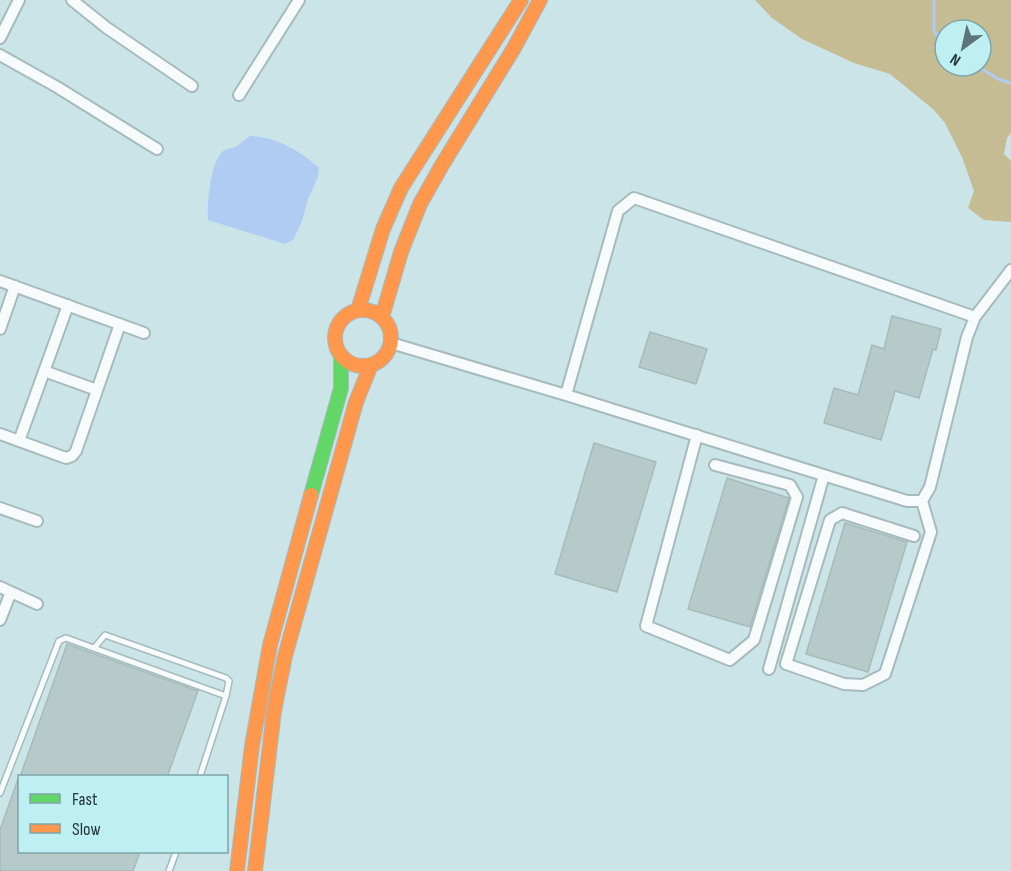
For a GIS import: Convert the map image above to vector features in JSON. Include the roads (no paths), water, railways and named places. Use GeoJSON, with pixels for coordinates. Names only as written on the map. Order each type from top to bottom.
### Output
{"type":"FeatureCollection","features":[{"type":"Feature","properties":{"kind":"street"},"geometry":{"type":"LineString","coordinates":[[0,38],[19,0]]}},
{"type":"Feature","properties":{"kind":"street"},"geometry":{"type":"LineString","coordinates":[[72,0],[107,28],[192,86]]}},
{"type":"Feature","properties":{"kind":"street"},"geometry":{"type":"LineString","coordinates":[[239,95],[299,0]]}},
{"type":"Feature","properties":{"kind":"street"},"geometry":{"type":"LineString","coordinates":[[358,310],[383,229],[401,188],[521,0]]}},
{"type":"Feature","properties":{"kind":"street"},"geometry":{"type":"LineString","coordinates":[[382,317],[401,253],[427,191],[511,54],[540,0]]}},
{"type":"Feature","properties":{"kind":"street"},"geometry":{"type":"LineString","coordinates":[[0,55],[158,149]]}},
{"type":"Feature","properties":{"kind":"street"},"geometry":{"type":"LineString","coordinates":[[566,395],[618,210],[634,198],[975,317]]}},
{"type":"Feature","properties":{"kind":"street"},"geometry":{"type":"LineString","coordinates":[[914,536],[842,513],[830,520],[786,664],[844,684],[863,685],[885,674],[931,532],[922,501],[930,487],[967,338],[975,317],[1008,280],[1011,270]]}},
{"type":"Feature","properties":{"kind":"street"},"geometry":{"type":"LineString","coordinates":[[0,281],[144,333]]}},
{"type":"Feature","properties":{"kind":"street"},"geometry":{"type":"LineString","coordinates":[[0,329],[15,286]]}},
{"type":"Feature","properties":{"kind":"street"},"geometry":{"type":"LineString","coordinates":[[19,441],[68,305]]}},
{"type":"Feature","properties":{"kind":"street"},"geometry":{"type":"LineString","coordinates":[[237,871],[252,746],[270,645],[341,388],[341,356],[334,340],[338,324],[350,313],[358,310],[375,313],[382,317],[390,330],[391,343],[380,361],[371,365],[354,365],[341,356]]}},
{"type":"Feature","properties":{"kind":"street"},"geometry":{"type":"LineString","coordinates":[[0,434],[66,458],[72,456],[76,451],[120,324]]}},
{"type":"Feature","properties":{"kind":"street"},"geometry":{"type":"LineString","coordinates":[[391,343],[907,501],[922,501]]}},
{"type":"Feature","properties":{"kind":"street"},"geometry":{"type":"LineString","coordinates":[[255,871],[274,711],[285,656],[356,402],[371,365]]}},
{"type":"Feature","properties":{"kind":"street"},"geometry":{"type":"LineString","coordinates":[[44,371],[97,390]]}},
{"type":"Feature","properties":{"kind":"street"},"geometry":{"type":"LineString","coordinates":[[697,435],[646,626],[730,660],[754,640],[797,497],[790,485],[715,465]]}},
{"type":"Feature","properties":{"kind":"street"},"geometry":{"type":"LineString","coordinates":[[769,669],[824,475]]}},
{"type":"Feature","properties":{"kind":"street"},"geometry":{"type":"LineString","coordinates":[[0,508],[37,521]]}},
{"type":"Feature","properties":{"kind":"street"},"geometry":{"type":"LineString","coordinates":[[0,588],[37,604]]}},
{"type":"Feature","properties":{"kind":"street"},"geometry":{"type":"LineString","coordinates":[[0,620],[11,592]]}},
{"type":"Feature","properties":{"kind":"lane"},"geometry":{"type":"LineString","coordinates":[[94,647],[105,635],[159,653],[229,681],[201,775]]}},
{"type":"Feature","properties":{"kind":"lane"},"geometry":{"type":"LineString","coordinates":[[0,793],[59,641],[66,638],[94,647],[226,696]]}},
{"type":"Feature","properties":{"kind":"lane"},"geometry":{"type":"LineString","coordinates":[[169,871],[176,853]]}},
{"type":"Feature","properties":{"kind":"water"},"geometry":{"type":"Polygon","coordinates":[[[250,136],[269,139],[287,146],[319,168],[318,177],[308,199],[301,224],[293,240],[285,244],[208,220],[210,184],[218,158],[224,151],[237,146],[250,136]]]}},
{"type":"Feature","properties":{"kind":"waterway"},"geometry":{"type":"LineString","coordinates":[[934,0],[934,18]]}},
{"type":"Feature","properties":{"kind":"waterway"},"geometry":{"type":"LineString","coordinates":[[993,76],[1011,83]]}}]}
